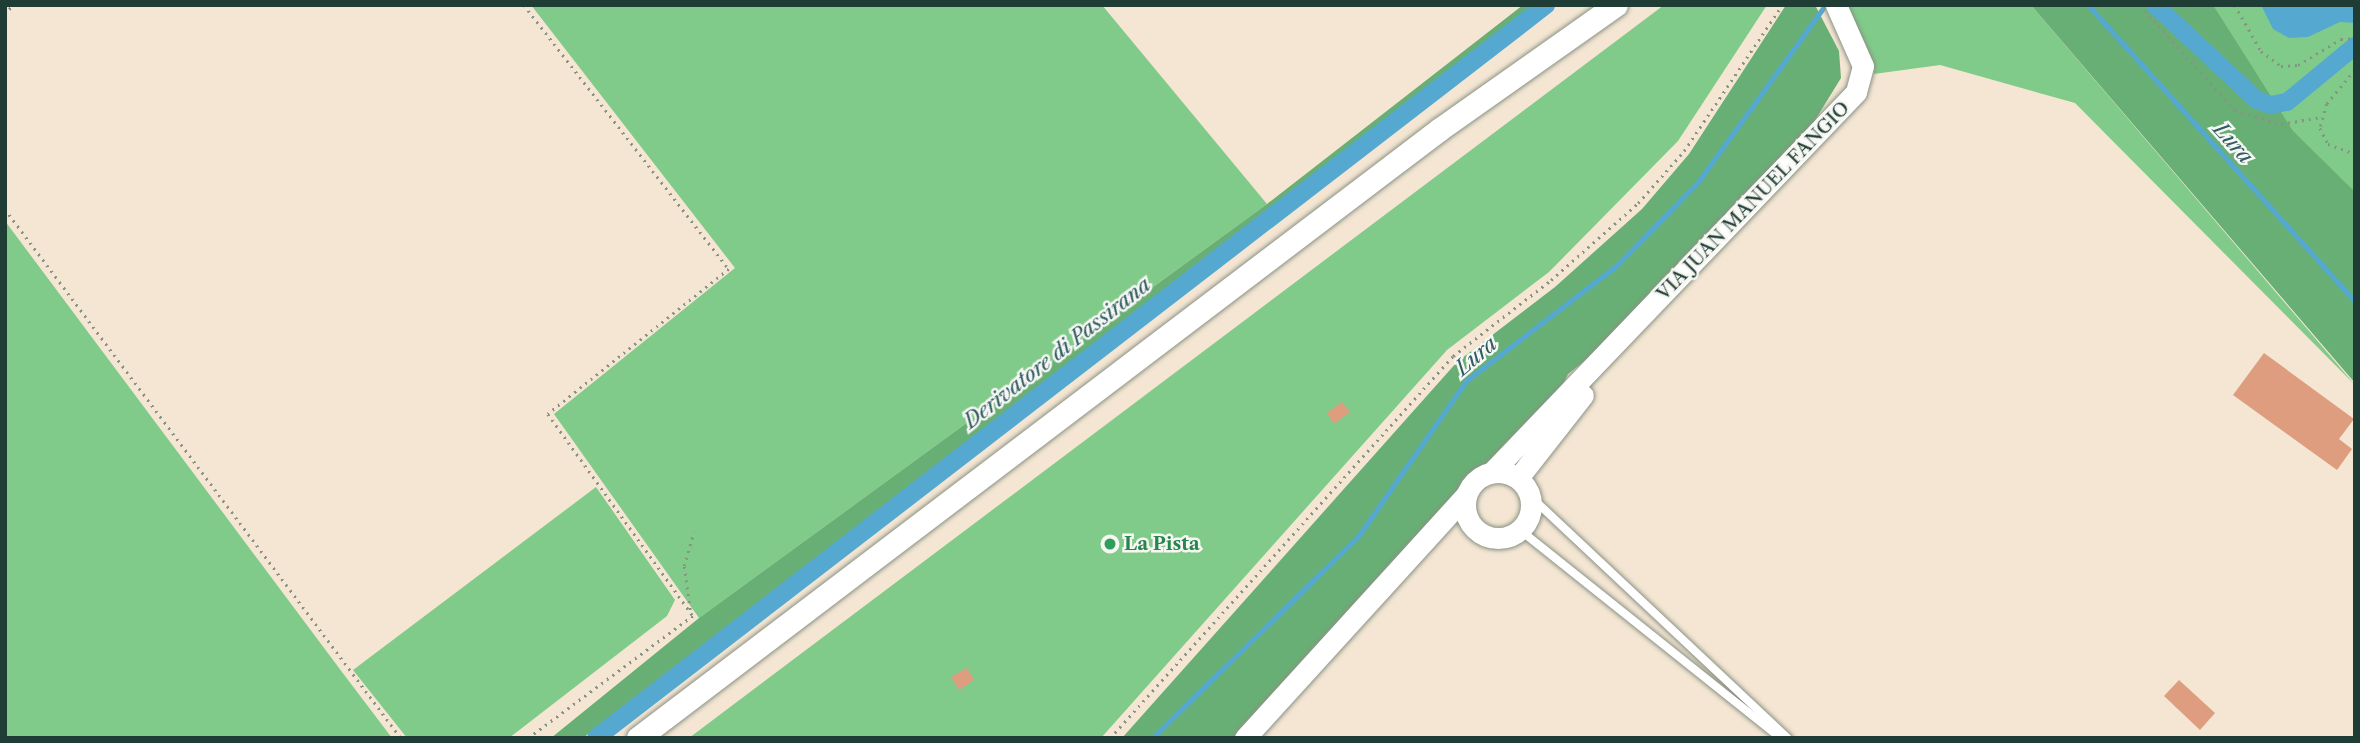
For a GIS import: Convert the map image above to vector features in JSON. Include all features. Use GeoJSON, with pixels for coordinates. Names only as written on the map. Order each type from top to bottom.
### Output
{"type":"FeatureCollection","features":[{"type":"Feature","properties":{"kind":"main road"},"geometry":{"type":"LineString","coordinates":[[638,738],[1440,129],[1616,5]]}},
{"type":"Feature","properties":{"kind":"street","name":"VIA JUAN MANUEL FANGIO"},"geometry":{"type":"LineString","coordinates":[[1245,738],[1443,522],[1475,480],[1492,472],[1856,92],[1863,66],[1840,12]]}},
{"type":"Feature","properties":{"kind":"street","name":"VIA JUAN MANUEL FANGIO"},"geometry":{"type":"LineString","coordinates":[[1518,478],[1644,316]]}},
{"type":"Feature","properties":{"kind":"street"},"geometry":{"type":"LineString","coordinates":[[1443,522],[1469,522],[1493,538],[1520,530],[1530,514],[1530,496],[1518,478],[1492,472]]}},
{"type":"Feature","properties":{"kind":"street"},"geometry":{"type":"LineString","coordinates":[[1465,496],[1469,522]]}},
{"type":"Feature","properties":{"kind":"lane"},"geometry":{"type":"LineString","coordinates":[[1530,496],[1788,738]]}},
{"type":"Feature","properties":{"kind":"lane"},"geometry":{"type":"LineString","coordinates":[[1520,530],[1781,738]]}},
{"type":"Feature","properties":{"kind":"path"},"geometry":{"type":"LineString","coordinates":[[5,15],[12,5]]}},
{"type":"Feature","properties":{"kind":"path"},"geometry":{"type":"LineString","coordinates":[[524,5],[729,269],[548,414],[693,616]]}},
{"type":"Feature","properties":{"kind":"path"},"geometry":{"type":"LineString","coordinates":[[1111,738],[1452,356],[1551,280],[1638,203],[1684,151],[1782,5]]}},
{"type":"Feature","properties":{"kind":"path"},"geometry":{"type":"LineString","coordinates":[[2140,5],[2235,110],[2281,124],[2321,117]]}},
{"type":"Feature","properties":{"kind":"path"},"geometry":{"type":"LineString","coordinates":[[2235,5],[2261,51],[2281,66],[2298,65],[2337,40],[2355,38]]}},
{"type":"Feature","properties":{"kind":"path"},"geometry":{"type":"LineString","coordinates":[[2355,69],[2339,85],[2321,117],[2320,128],[2328,144],[2355,154]]}},
{"type":"Feature","properties":{"kind":"path"},"geometry":{"type":"LineString","coordinates":[[5,209],[401,738]]}},
{"type":"Feature","properties":{"kind":"path"},"geometry":{"type":"LineString","coordinates":[[693,616],[687,603],[684,566],[694,532]]}},
{"type":"Feature","properties":{"kind":"path"},"geometry":{"type":"LineString","coordinates":[[529,738],[693,616]]}},
{"type":"Feature","properties":{"kind":"green space"},"geometry":{"type":"Polygon","coordinates":[[[531,5],[1102,5],[1267,204],[699,618],[554,414],[735,268],[531,5]]]}},
{"type":"Feature","properties":{"kind":"green space"},"geometry":{"type":"Polygon","coordinates":[[[1523,5],[1541,5],[583,738],[551,738],[699,618],[1267,204],[1523,5]]]}},
{"type":"Feature","properties":{"kind":"green space","name":"La Pista"},"geometry":{"type":"Polygon","coordinates":[[[1664,5],[1767,5],[1678,141],[1549,272],[1447,350],[1101,738],[689,738],[1664,5]]]}},
{"type":"Feature","properties":{"kind":"green space"},"geometry":{"type":"Polygon","coordinates":[[[1786,5],[1815,5],[1839,51],[1841,78],[1809,130],[1737,201],[1623,331],[1568,374],[1562,387],[1235,738],[1122,738],[1457,362],[1555,287],[1642,209],[1689,154],[1786,5]]]}},
{"type":"Feature","properties":{"kind":"green space"},"geometry":{"type":"Polygon","coordinates":[[[1848,5],[2031,5],[2355,385],[2075,103],[1940,65],[1874,74],[1848,5]]]}},
{"type":"Feature","properties":{"kind":"green space"},"geometry":{"type":"Polygon","coordinates":[[[2031,5],[2213,5],[2293,131],[2355,192],[2355,383],[2031,5]]]}},
{"type":"Feature","properties":{"kind":"green space"},"geometry":{"type":"Polygon","coordinates":[[[2160,5],[2355,5],[2355,282],[2160,5]]]}},
{"type":"Feature","properties":{"kind":"green space"},"geometry":{"type":"Polygon","coordinates":[[[5,221],[342,672],[392,738],[5,738],[5,221]]]}},
{"type":"Feature","properties":{"kind":"green space"},"geometry":{"type":"Polygon","coordinates":[[[596,487],[675,600],[667,616],[509,738],[407,738],[353,670],[596,487]]]}},
{"type":"Feature","properties":{"kind":"water"},"geometry":{"type":"Polygon","coordinates":[[[2261,5],[2355,5],[2355,23],[2340,22],[2308,37],[2289,38],[2273,29],[2261,5]]]}},
{"type":"Feature","properties":{"kind":"building"},"geometry":{"type":"Polygon","coordinates":[[[2264,353],[2354,419],[2339,439],[2352,449],[2337,470],[2233,395],[2264,353]]]}},
{"type":"Feature","properties":{"kind":"building"},"geometry":{"type":"Polygon","coordinates":[[[1342,402],[1350,412],[1334,424],[1327,413],[1342,402]]]}},
{"type":"Feature","properties":{"kind":"building"},"geometry":{"type":"Polygon","coordinates":[[[967,668],[974,680],[959,690],[951,677],[967,668]]]}},
{"type":"Feature","properties":{"kind":"building"},"geometry":{"type":"Polygon","coordinates":[[[2179,680],[2215,713],[2200,730],[2164,696],[2179,680]]]}},
{"type":"Feature","properties":{"kind":"waterway","name":"Derivatore di Passirana"},"geometry":{"type":"LineString","coordinates":[[596,738],[1546,5]]}},
{"type":"Feature","properties":{"kind":"waterway","name":"Lura"},"geometry":{"type":"LineString","coordinates":[[1152,738],[1359,535],[1466,381],[1616,266],[1698,182],[1825,5]]}},
{"type":"Feature","properties":{"kind":"waterway","name":"Lura"},"geometry":{"type":"LineString","coordinates":[[2088,5],[2355,302]]}},
{"type":"Feature","properties":{"kind":"waterway","name":"Derivatore di Passirana"},"geometry":{"type":"LineString","coordinates":[[2155,5],[2257,100],[2271,105],[2287,102],[2355,46]]}},
{"type":"Feature","properties":{"kind":"place","name":"La Pista"},"geometry":{"type":"Point","coordinates":[1110,544]}}]}
